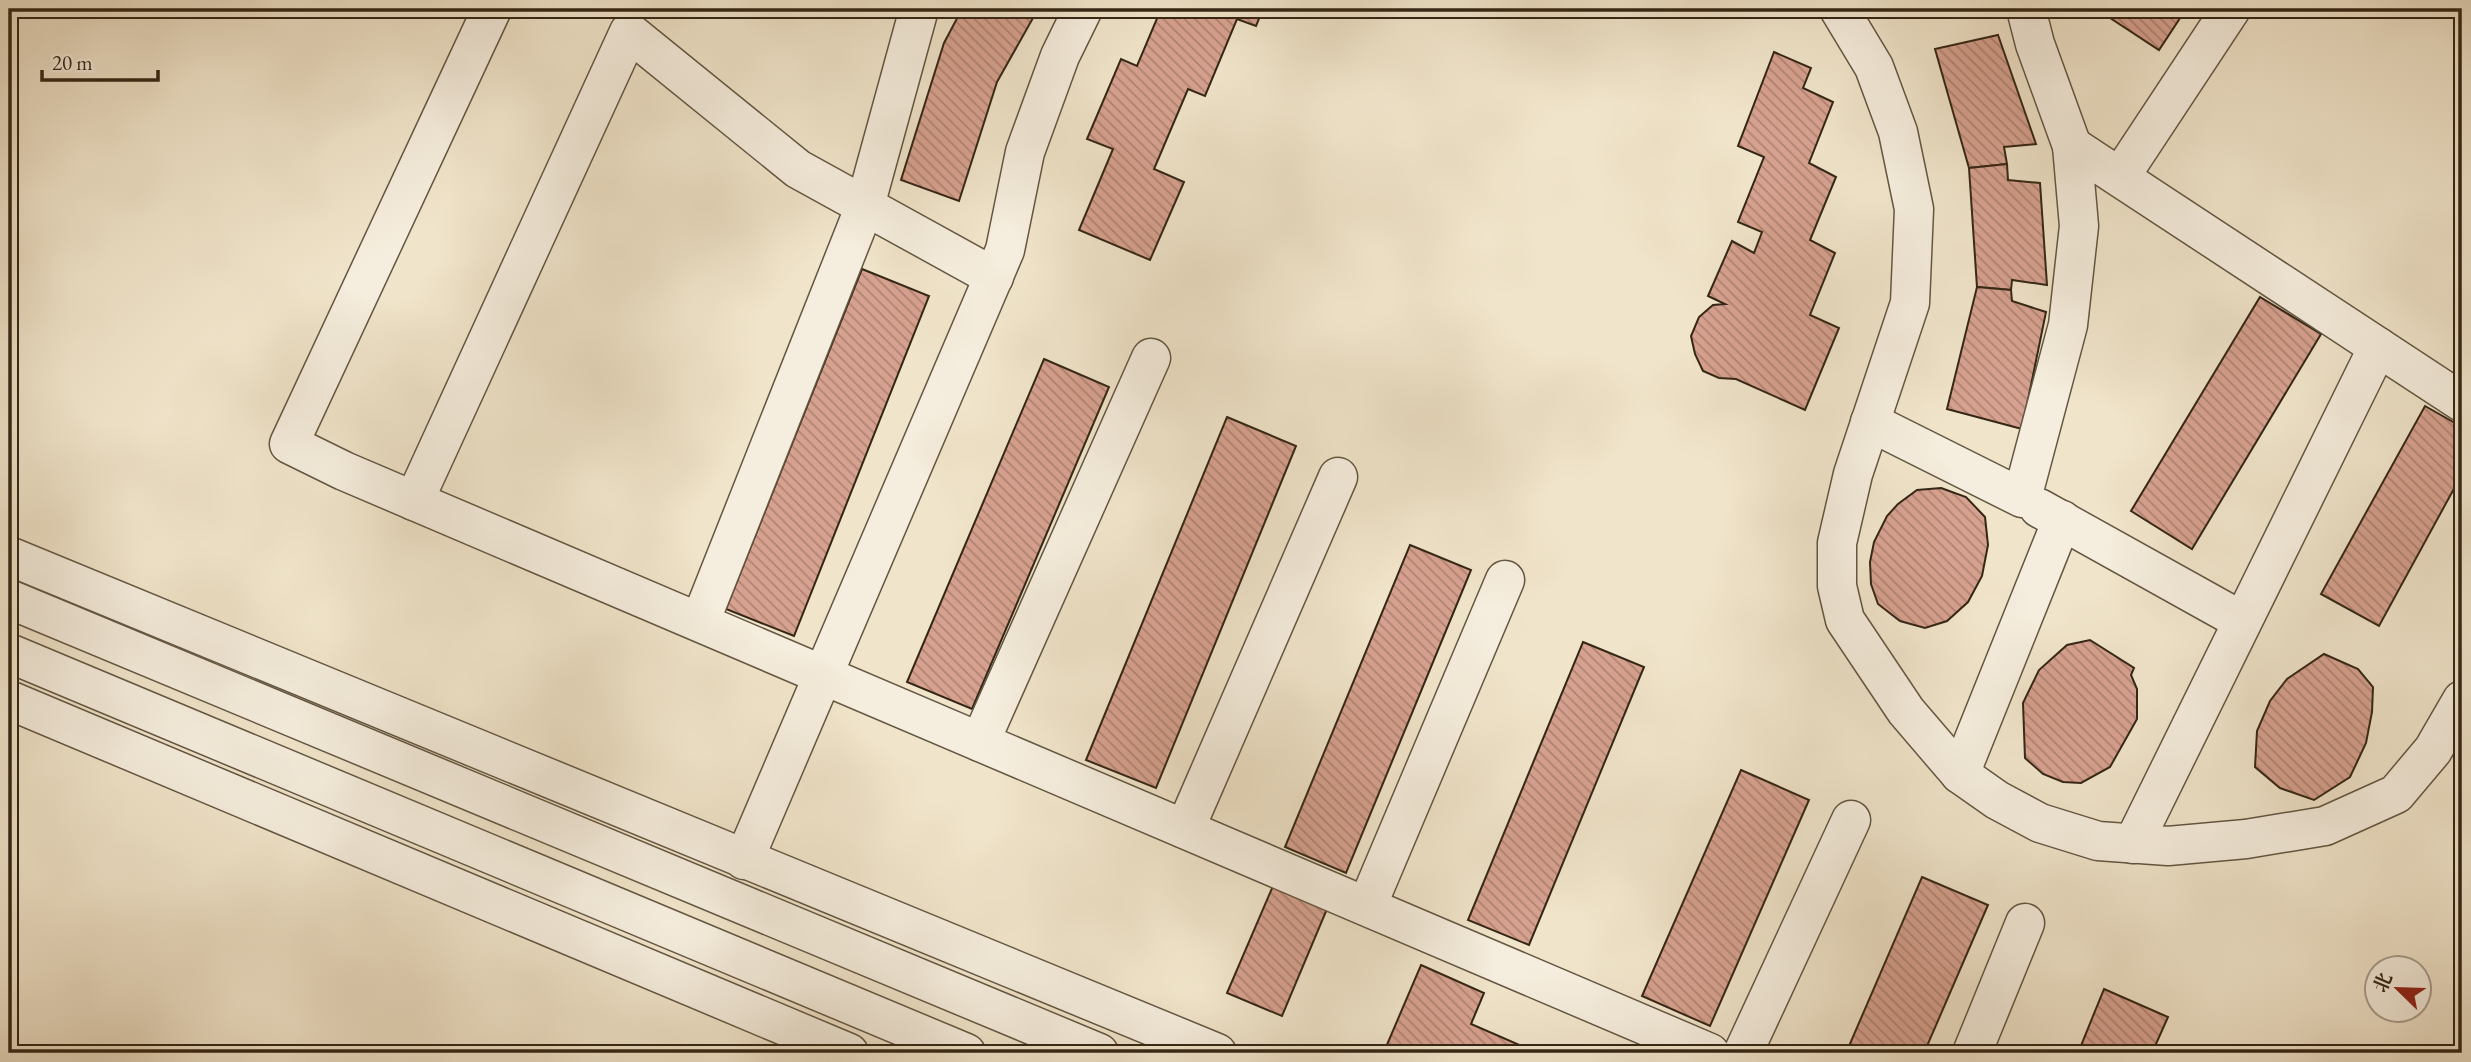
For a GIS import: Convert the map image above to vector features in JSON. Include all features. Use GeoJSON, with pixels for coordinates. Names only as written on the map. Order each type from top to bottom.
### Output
{"type":"FeatureCollection","features":[{"type":"Feature","properties":{"kind":"street"},"geometry":{"type":"LineString","coordinates":[[492,9],[289,444],[414,501],[1710,1053]]}},
{"type":"Feature","properties":{"kind":"street"},"geometry":{"type":"LineString","coordinates":[[700,622],[865,206],[919,9]]}},
{"type":"Feature","properties":{"kind":"street"},"geometry":{"type":"LineString","coordinates":[[744,860],[1006,250],[1025,152],[1060,56],[1083,9]]}},
{"type":"Feature","properties":{"kind":"street"},"geometry":{"type":"LineString","coordinates":[[1839,9],[1879,80],[1898,132],[1914,209],[1910,303],[1853,474],[1837,543],[1837,586],[1845,620],[1906,711],[1960,774],[1997,800],[2040,822],[2098,841],[2181,845],[2246,839],[2325,826],[2396,794],[2433,750],[2462,700]]}},
{"type":"Feature","properties":{"kind":"street"},"geometry":{"type":"LineString","coordinates":[[2022,498],[2068,325],[2079,226],[2072,146],[2035,44],[2026,9]]}},
{"type":"Feature","properties":{"kind":"street"},"geometry":{"type":"LineString","coordinates":[[2120,177],[2231,9]]}},
{"type":"Feature","properties":{"kind":"street"},"geometry":{"type":"LineString","coordinates":[[414,501],[635,20],[798,169],[994,277]]}},
{"type":"Feature","properties":{"kind":"street"},"geometry":{"type":"LineString","coordinates":[[2072,146],[2462,402]]}},
{"type":"Feature","properties":{"kind":"street"},"geometry":{"type":"LineString","coordinates":[[2133,844],[2378,347]]}},
{"type":"Feature","properties":{"kind":"street"},"geometry":{"type":"LineString","coordinates":[[980,742],[1151,358]]}},
{"type":"Feature","properties":{"kind":"street"},"geometry":{"type":"LineString","coordinates":[[1870,422],[2022,498],[2242,621]]}},
{"type":"Feature","properties":{"kind":"street"},"geometry":{"type":"LineString","coordinates":[[1185,829],[1338,477]]}},
{"type":"Feature","properties":{"kind":"street"},"geometry":{"type":"LineString","coordinates":[[1960,774],[2062,520]]}},
{"type":"Feature","properties":{"kind":"street"},"geometry":{"type":"LineString","coordinates":[[9,556],[1217,1053]]}},
{"type":"Feature","properties":{"kind":"street"},"geometry":{"type":"LineString","coordinates":[[1367,906],[1505,580]]}},
{"type":"Feature","properties":{"kind":"street"},"geometry":{"type":"LineString","coordinates":[[9,599],[1100,1053]]}},
{"type":"Feature","properties":{"kind":"street"},"geometry":{"type":"LineString","coordinates":[[9,653],[966,1053]]}},
{"type":"Feature","properties":{"kind":"street"},"geometry":{"type":"LineString","coordinates":[[9,700],[849,1053]]}},
{"type":"Feature","properties":{"kind":"street"},"geometry":{"type":"LineString","coordinates":[[1743,1053],[1851,820]]}},
{"type":"Feature","properties":{"kind":"street"},"geometry":{"type":"LineString","coordinates":[[1972,1053],[2025,923]]}},
{"type":"Feature","properties":{"kind":"building"},"geometry":{"type":"Polygon","coordinates":[[[962,9],[1038,9],[997,82],[959,201],[901,180],[944,43],[962,9]]]}},
{"type":"Feature","properties":{"kind":"building"},"geometry":{"type":"Polygon","coordinates":[[[1161,9],[1263,9],[1256,26],[1237,19],[1205,96],[1188,89],[1154,169],[1184,182],[1150,260],[1079,230],[1113,149],[1087,139],[1121,59],[1137,66],[1161,9]]]}},
{"type":"Feature","properties":{"kind":"building"},"geometry":{"type":"Polygon","coordinates":[[[2103,9],[2186,9],[2159,50],[2101,12],[2103,9]]]}},
{"type":"Feature","properties":{"kind":"building"},"geometry":{"type":"Polygon","coordinates":[[[1998,35],[2036,144],[2004,147],[2007,164],[1969,168],[1935,49],[1998,35]]]}},
{"type":"Feature","properties":{"kind":"building"},"geometry":{"type":"Polygon","coordinates":[[[1774,52],[1811,68],[1803,88],[1833,102],[1809,163],[1836,177],[1810,240],[1835,253],[1810,315],[1839,328],[1805,410],[1736,379],[1719,378],[1703,371],[1691,336],[1699,317],[1713,305],[1725,304],[1708,296],[1732,241],[1754,253],[1762,232],[1738,222],[1764,157],[1738,146],[1774,52]]]}},
{"type":"Feature","properties":{"kind":"building"},"geometry":{"type":"Polygon","coordinates":[[[2007,164],[2008,180],[2040,183],[2047,285],[2012,280],[2011,290],[1977,287],[1969,168],[2007,164]]]}},
{"type":"Feature","properties":{"kind":"building"},"geometry":{"type":"Polygon","coordinates":[[[862,269],[929,296],[794,636],[726,609],[862,269]]]}},
{"type":"Feature","properties":{"kind":"building"},"geometry":{"type":"Polygon","coordinates":[[[1977,287],[2011,290],[2012,301],[2046,312],[2022,429],[1947,409],[1977,287]]]}},
{"type":"Feature","properties":{"kind":"building"},"geometry":{"type":"Polygon","coordinates":[[[2260,297],[2321,334],[2192,549],[2131,511],[2260,297]]]}},
{"type":"Feature","properties":{"kind":"building"},"geometry":{"type":"Polygon","coordinates":[[[1044,359],[1109,387],[972,709],[907,682],[1044,359]]]}},
{"type":"Feature","properties":{"kind":"building"},"geometry":{"type":"Polygon","coordinates":[[[2425,406],[2462,427],[2462,474],[2379,626],[2321,594],[2425,406]]]}},
{"type":"Feature","properties":{"kind":"building"},"geometry":{"type":"Polygon","coordinates":[[[1227,417],[1296,446],[1156,788],[1086,760],[1227,417]]]}},
{"type":"Feature","properties":{"kind":"building"},"geometry":{"type":"Polygon","coordinates":[[[1941,488],[1966,497],[1985,517],[1988,545],[1982,576],[1968,602],[1947,621],[1925,628],[1900,621],[1878,604],[1871,584],[1870,562],[1874,542],[1887,516],[1898,504],[1917,490],[1941,488]]]}},
{"type":"Feature","properties":{"kind":"building"},"geometry":{"type":"Polygon","coordinates":[[[1410,545],[1471,570],[1346,873],[1285,847],[1410,545]]]}},
{"type":"Feature","properties":{"kind":"building"},"geometry":{"type":"Polygon","coordinates":[[[2090,640],[2134,668],[2131,675],[2137,689],[2137,719],[2110,767],[2081,783],[2063,782],[2043,774],[2025,758],[2023,703],[2039,670],[2067,645],[2090,640]]]}},
{"type":"Feature","properties":{"kind":"building"},"geometry":{"type":"Polygon","coordinates":[[[1583,642],[1644,667],[1529,945],[1468,920],[1583,642]]]}},
{"type":"Feature","properties":{"kind":"building"},"geometry":{"type":"Polygon","coordinates":[[[2324,654],[2358,669],[2373,687],[2372,712],[2366,743],[2350,777],[2314,800],[2280,788],[2255,767],[2257,731],[2270,701],[2287,679],[2324,654]]]}},
{"type":"Feature","properties":{"kind":"building"},"geometry":{"type":"Polygon","coordinates":[[[1741,770],[1809,800],[1710,1026],[1642,996],[1741,770]]]}},
{"type":"Feature","properties":{"kind":"building"},"geometry":{"type":"Polygon","coordinates":[[[1922,877],[1988,905],[1924,1053],[1846,1053],[1922,877]]]}},
{"type":"Feature","properties":{"kind":"building"},"geometry":{"type":"Polygon","coordinates":[[[1273,886],[1327,909],[1282,1016],[1227,993],[1273,886]]]}},
{"type":"Feature","properties":{"kind":"building"},"geometry":{"type":"Polygon","coordinates":[[[1421,965],[1484,993],[1471,1024],[1538,1053],[1400,1053],[1386,1047],[1421,965]]]}},
{"type":"Feature","properties":{"kind":"building"},"geometry":{"type":"Polygon","coordinates":[[[2104,989],[2168,1017],[2152,1053],[2078,1053],[2104,989]]]}}]}
